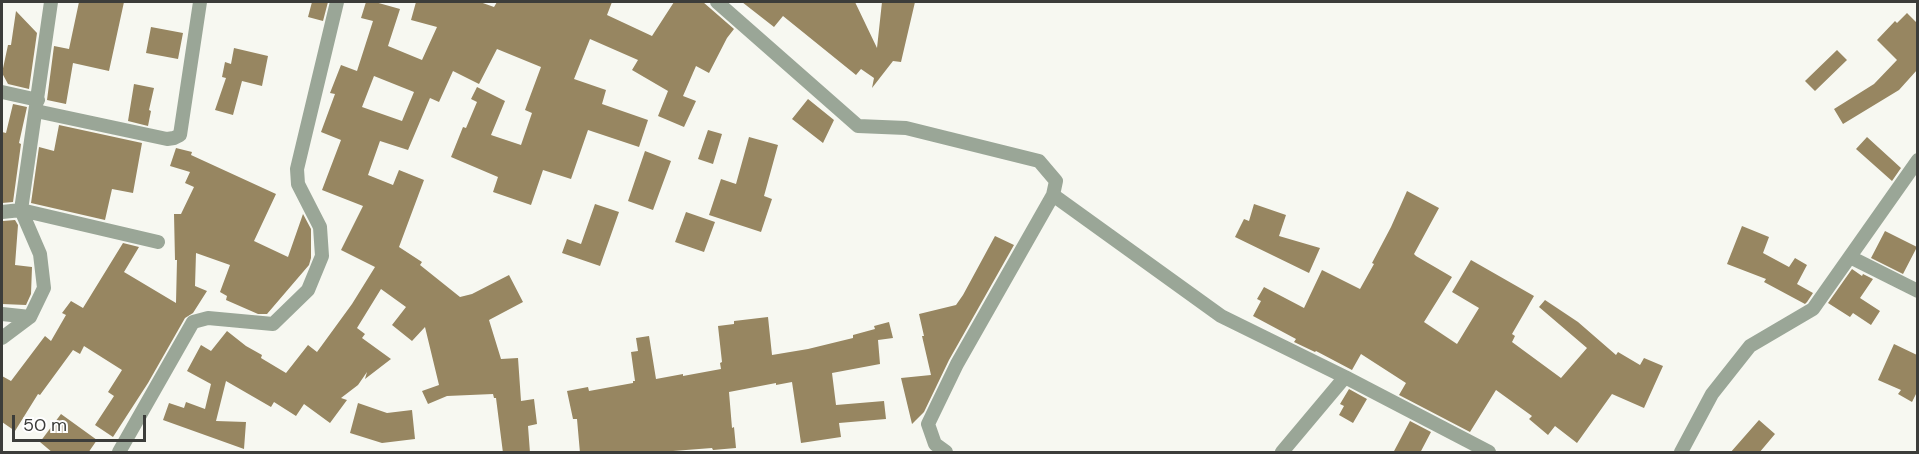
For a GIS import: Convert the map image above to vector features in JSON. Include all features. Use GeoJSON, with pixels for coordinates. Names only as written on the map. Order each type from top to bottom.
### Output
{"type":"FeatureCollection","features":[{"type":"Feature","properties":{"kind":"street"},"geometry":{"type":"LineString","coordinates":[[2,338],[30,317],[44,288],[40,254],[21,210],[51,2]]}},
{"type":"Feature","properties":{"kind":"street"},"geometry":{"type":"LineString","coordinates":[[2,92],[37,105],[166,139],[174,138],[180,135],[200,2]]}},
{"type":"Feature","properties":{"kind":"street"},"geometry":{"type":"LineString","coordinates":[[119,453],[194,322],[208,318],[273,324],[308,290],[322,256],[320,227],[298,184],[297,169],[337,2]]}},
{"type":"Feature","properties":{"kind":"street"},"geometry":{"type":"LineString","coordinates":[[725,4],[858,126],[906,128],[1040,161],[1056,181],[1053,195],[957,364],[928,424],[935,444],[946,453]]}},
{"type":"Feature","properties":{"kind":"street"},"geometry":{"type":"LineString","coordinates":[[1681,453],[1712,394],[1750,346],[1813,309],[1917,160]]}},
{"type":"Feature","properties":{"kind":"street"},"geometry":{"type":"LineString","coordinates":[[1053,195],[1221,316],[1345,377],[1489,453]]}},
{"type":"Feature","properties":{"kind":"street"},"geometry":{"type":"LineString","coordinates":[[2,212],[21,210],[158,242]]}},
{"type":"Feature","properties":{"kind":"street"},"geometry":{"type":"LineString","coordinates":[[1850,257],[1917,291]]}},
{"type":"Feature","properties":{"kind":"street"},"geometry":{"type":"LineString","coordinates":[[2,314],[30,317]]}},
{"type":"Feature","properties":{"kind":"street"},"geometry":{"type":"LineString","coordinates":[[1282,453],[1345,377]]}},
{"type":"Feature","properties":{"kind":"building"},"geometry":{"type":"Polygon","coordinates":[[[79,2],[124,2],[109,71],[73,63],[66,104],[47,100],[54,46],[69,49],[79,2]]]}},
{"type":"Feature","properties":{"kind":"building"},"geometry":{"type":"Polygon","coordinates":[[[312,2],[328,2],[323,21],[308,17],[312,2]]]}},
{"type":"Feature","properties":{"kind":"building"},"geometry":{"type":"Polygon","coordinates":[[[366,2],[375,2],[400,9],[388,46],[422,60],[437,27],[411,20],[416,2],[480,2],[494,7],[497,2],[612,2],[607,15],[652,36],[674,2],[703,2],[734,29],[709,73],[696,66],[683,96],[696,101],[684,127],[658,116],[668,91],[632,70],[638,60],[590,39],[574,79],[606,90],[602,104],[648,120],[639,147],[588,130],[571,179],[543,170],[531,205],[493,192],[498,177],[451,157],[463,127],[466,128],[477,102],[471,99],[477,87],[505,101],[491,135],[521,145],[532,113],[525,110],[541,67],[497,49],[479,84],[453,71],[439,102],[430,98],[408,150],[380,141],[368,175],[393,185],[399,170],[424,180],[399,247],[422,262],[420,265],[460,297],[472,294],[509,275],[523,302],[489,320],[501,359],[518,358],[521,401],[534,399],[537,424],[528,426],[530,453],[503,453],[496,398],[493,394],[447,396],[428,404],[422,391],[439,385],[425,327],[412,341],[392,325],[406,307],[381,289],[357,328],[365,334],[362,338],[391,359],[365,379],[367,372],[358,385],[341,398],[347,400],[330,423],[304,404],[296,416],[274,402],[271,407],[226,381],[216,421],[246,422],[244,449],[163,420],[169,403],[184,408],[186,402],[205,409],[211,384],[187,371],[201,345],[211,351],[227,331],[262,355],[261,358],[286,373],[308,345],[317,352],[352,304],[375,267],[341,250],[363,206],[322,190],[341,140],[321,132],[335,94],[330,93],[341,65],[357,71],[373,21],[361,18],[366,2]],[[374,76],[362,107],[402,121],[414,92],[374,76]]]}},
{"type":"Feature","properties":{"kind":"building"},"geometry":{"type":"Polygon","coordinates":[[[742,2],[855,2],[877,48],[882,2],[915,2],[901,62],[893,61],[872,88],[874,78],[861,69],[856,75],[783,16],[774,27],[742,2]]]}},
{"type":"Feature","properties":{"kind":"building"},"geometry":{"type":"Polygon","coordinates":[[[16,11],[37,33],[29,89],[8,84],[2,73],[8,45],[11,45],[16,11]]]}},
{"type":"Feature","properties":{"kind":"building"},"geometry":{"type":"Polygon","coordinates":[[[1907,13],[1917,23],[1917,70],[1899,90],[1843,124],[1834,109],[1874,84],[1897,60],[1877,40],[1895,21],[1897,23],[1907,13]]]}},
{"type":"Feature","properties":{"kind":"building"},"geometry":{"type":"Polygon","coordinates":[[[151,27],[183,33],[178,59],[146,53],[151,27]]]}},
{"type":"Feature","properties":{"kind":"building"},"geometry":{"type":"Polygon","coordinates":[[[234,48],[268,56],[262,86],[242,81],[233,115],[215,110],[226,78],[222,77],[225,62],[231,64],[234,48]]]}},
{"type":"Feature","properties":{"kind":"building"},"geometry":{"type":"Polygon","coordinates":[[[1837,50],[1847,60],[1815,91],[1805,81],[1837,50]]]}},
{"type":"Feature","properties":{"kind":"building"},"geometry":{"type":"Polygon","coordinates":[[[134,84],[154,88],[148,126],[128,121],[134,84]]]}},
{"type":"Feature","properties":{"kind":"building"},"geometry":{"type":"Polygon","coordinates":[[[808,99],[834,120],[823,143],[792,119],[808,99]]]}},
{"type":"Feature","properties":{"kind":"building"},"geometry":{"type":"Polygon","coordinates":[[[13,104],[27,107],[19,143],[21,144],[13,202],[2,203],[2,132],[6,133],[13,104]]]}},
{"type":"Feature","properties":{"kind":"building"},"geometry":{"type":"Polygon","coordinates":[[[59,125],[142,143],[133,193],[112,189],[105,220],[31,203],[39,147],[54,151],[59,125]]]}},
{"type":"Feature","properties":{"kind":"building"},"geometry":{"type":"Polygon","coordinates":[[[708,130],[722,134],[713,164],[698,159],[708,130]]]}},
{"type":"Feature","properties":{"kind":"building"},"geometry":{"type":"Polygon","coordinates":[[[749,137],[778,145],[764,196],[772,199],[761,232],[709,215],[721,179],[736,184],[749,137]]]}},
{"type":"Feature","properties":{"kind":"building"},"geometry":{"type":"Polygon","coordinates":[[[1867,137],[1901,168],[1892,181],[1856,149],[1867,137]]]}},
{"type":"Feature","properties":{"kind":"building"},"geometry":{"type":"Polygon","coordinates":[[[176,148],[192,152],[191,155],[276,194],[254,241],[288,257],[303,214],[311,229],[309,265],[267,314],[258,314],[226,300],[227,296],[220,292],[230,265],[196,253],[195,286],[207,291],[193,313],[185,318],[148,383],[113,437],[95,425],[114,396],[108,392],[122,370],[84,346],[80,354],[73,350],[40,395],[38,394],[15,431],[2,422],[2,376],[11,381],[45,336],[51,341],[66,315],[62,313],[71,301],[83,308],[123,243],[139,247],[124,272],[176,303],[177,260],[175,260],[174,214],[181,214],[194,187],[185,183],[190,172],[170,166],[176,148]]]}},
{"type":"Feature","properties":{"kind":"building"},"geometry":{"type":"Polygon","coordinates":[[[645,151],[671,161],[653,210],[628,201],[645,151]]]}},
{"type":"Feature","properties":{"kind":"building"},"geometry":{"type":"Polygon","coordinates":[[[1407,191],[1439,208],[1414,254],[1452,277],[1424,322],[1457,344],[1479,308],[1452,292],[1471,260],[1534,296],[1512,334],[1515,336],[1512,342],[1561,378],[1587,348],[1539,307],[1545,300],[1578,322],[1616,355],[1618,352],[1640,365],[1644,358],[1663,366],[1644,408],[1612,394],[1577,443],[1555,426],[1548,435],[1529,419],[1532,416],[1496,390],[1470,432],[1399,395],[1406,383],[1361,354],[1352,370],[1294,342],[1296,339],[1253,316],[1261,301],[1257,299],[1264,287],[1304,308],[1322,270],[1360,289],[1374,264],[1372,263],[1407,191]]]}},
{"type":"Feature","properties":{"kind":"building"},"geometry":{"type":"Polygon","coordinates":[[[595,204],[619,212],[600,266],[562,253],[567,239],[581,244],[595,204]]]}},
{"type":"Feature","properties":{"kind":"building"},"geometry":{"type":"Polygon","coordinates":[[[1254,204],[1286,215],[1279,236],[1320,248],[1309,273],[1235,237],[1244,219],[1249,221],[1254,204]]]}},
{"type":"Feature","properties":{"kind":"building"},"geometry":{"type":"Polygon","coordinates":[[[686,212],[715,222],[704,252],[675,242],[686,212]]]}},
{"type":"Feature","properties":{"kind":"building"},"geometry":{"type":"Polygon","coordinates":[[[15,220],[18,225],[15,265],[32,267],[31,294],[26,305],[2,304],[3,221],[15,220]]]}},
{"type":"Feature","properties":{"kind":"building"},"geometry":{"type":"Polygon","coordinates":[[[1742,226],[1769,237],[1763,253],[1789,267],[1795,258],[1807,265],[1797,284],[1813,293],[1805,304],[1764,282],[1766,279],[1727,264],[1742,226]]]}},
{"type":"Feature","properties":{"kind":"building"},"geometry":{"type":"Polygon","coordinates":[[[1885,231],[1917,247],[1903,274],[1871,258],[1885,231]]]}},
{"type":"Feature","properties":{"kind":"building"},"geometry":{"type":"Polygon","coordinates":[[[995,236],[1014,245],[949,360],[924,412],[912,424],[901,378],[931,375],[919,314],[956,305],[995,236]]]}},
{"type":"Feature","properties":{"kind":"building"},"geometry":{"type":"Polygon","coordinates":[[[1852,269],[1862,276],[1863,274],[1873,279],[1860,298],[1880,311],[1871,325],[1853,313],[1850,317],[1828,303],[1852,269]]]}},
{"type":"Feature","properties":{"kind":"building"},"geometry":{"type":"Polygon","coordinates":[[[768,317],[772,355],[853,338],[853,335],[875,329],[874,326],[889,322],[893,338],[878,340],[880,364],[832,373],[836,405],[884,401],[886,419],[839,423],[841,437],[801,443],[792,382],[776,385],[776,383],[729,392],[736,448],[673,451],[673,453],[580,453],[577,419],[573,419],[567,391],[588,387],[589,391],[633,383],[635,381],[631,352],[638,351],[636,338],[649,336],[656,379],[683,374],[683,376],[721,369],[718,326],[734,324],[734,321],[768,317]]]}},
{"type":"Feature","properties":{"kind":"building"},"geometry":{"type":"Polygon","coordinates":[[[1894,344],[1917,355],[1917,392],[1912,402],[1898,394],[1901,390],[1878,380],[1894,344]]]}},
{"type":"Feature","properties":{"kind":"building"},"geometry":{"type":"Polygon","coordinates":[[[1349,389],[1367,399],[1353,423],[1339,415],[1344,406],[1340,404],[1349,389]]]}},
{"type":"Feature","properties":{"kind":"building"},"geometry":{"type":"Polygon","coordinates":[[[358,403],[387,413],[412,410],[415,439],[382,443],[350,433],[358,403]]]}},
{"type":"Feature","properties":{"kind":"building"},"geometry":{"type":"Polygon","coordinates":[[[61,414],[97,440],[88,453],[53,453],[40,442],[61,414]]]}},
{"type":"Feature","properties":{"kind":"building"},"geometry":{"type":"Polygon","coordinates":[[[1759,420],[1775,434],[1759,453],[1730,453],[1759,420]]]}},
{"type":"Feature","properties":{"kind":"building"},"geometry":{"type":"Polygon","coordinates":[[[1410,421],[1431,432],[1420,453],[1393,453],[1410,421]]]}}]}
